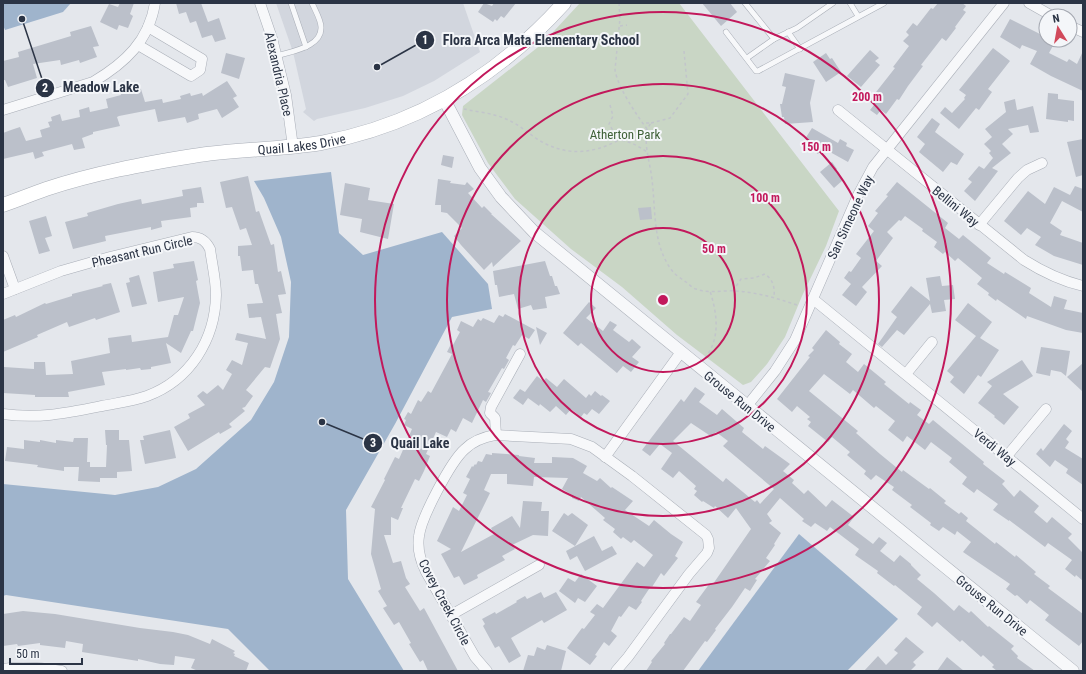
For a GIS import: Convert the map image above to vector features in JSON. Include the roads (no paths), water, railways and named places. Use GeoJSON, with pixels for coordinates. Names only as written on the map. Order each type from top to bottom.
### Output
{"type":"FeatureCollection","features":[{"type":"Feature","properties":{"kind":"main road","name":"Quail Lakes Drive"},"geometry":{"type":"LineString","coordinates":[[3,205],[47,189],[90,176],[134,166],[195,156],[293,147],[341,138],[379,128],[413,115],[476,81],[508,58],[543,27],[564,3]]}},
{"type":"Feature","properties":{"kind":"street"},"geometry":{"type":"LineString","coordinates":[[3,110],[93,82],[119,65],[138,45],[151,22],[155,3]]}},
{"type":"Feature","properties":{"kind":"street","name":"Alexandria Place"},"geometry":{"type":"LineString","coordinates":[[260,3],[272,38],[286,95],[293,147]]}},
{"type":"Feature","properties":{"kind":"street","name":"San Simeone Way"},"geometry":{"type":"LineString","coordinates":[[747,406],[784,359],[795,340],[858,195],[873,167],[1004,3]]}},
{"type":"Feature","properties":{"kind":"street"},"geometry":{"type":"LineString","coordinates":[[1029,3],[1038,8]]}},
{"type":"Feature","properties":{"kind":"street"},"geometry":{"type":"LineString","coordinates":[[138,45],[191,76],[200,70],[202,59],[148,27]]}},
{"type":"Feature","properties":{"kind":"street","name":"Grouse Run Drive"},"geometry":{"type":"LineString","coordinates":[[444,99],[480,168],[501,197],[517,215],[545,241],[1072,671]]}},
{"type":"Feature","properties":{"kind":"street","name":"Bellini Way"},"geometry":{"type":"LineString","coordinates":[[838,110],[1024,260],[1041,270],[1069,282],[1083,286]]}},
{"type":"Feature","properties":{"kind":"street"},"geometry":{"type":"LineString","coordinates":[[979,225],[1018,178],[1027,170],[1042,163]]}},
{"type":"Feature","properties":{"kind":"street","name":"Pheasant Run Circle"},"geometry":{"type":"LineString","coordinates":[[3,294],[61,271],[110,257],[192,237],[198,237],[208,244],[216,293],[214,313],[208,338],[196,360],[183,374],[158,392],[137,399],[64,414],[36,417],[3,414]]}},
{"type":"Feature","properties":{"kind":"street"},"geometry":{"type":"LineString","coordinates":[[3,256],[15,289]]}},
{"type":"Feature","properties":{"kind":"street","name":"Verdi Way"},"geometry":{"type":"LineString","coordinates":[[813,299],[1083,519]]}},
{"type":"Feature","properties":{"kind":"street"},"geometry":{"type":"LineString","coordinates":[[906,374],[932,342]]}},
{"type":"Feature","properties":{"kind":"street"},"geometry":{"type":"LineString","coordinates":[[605,457],[681,352]]}},
{"type":"Feature","properties":{"kind":"street"},"geometry":{"type":"LineString","coordinates":[[496,435],[494,418],[490,413],[491,407],[520,354]]}},
{"type":"Feature","properties":{"kind":"street"},"geometry":{"type":"LineString","coordinates":[[1007,456],[1046,409]]}},
{"type":"Feature","properties":{"kind":"street","name":"Covey Creek Circle"},"geometry":{"type":"LineString","coordinates":[[487,671],[475,657],[422,563],[418,546],[420,528],[426,514],[459,454],[472,443],[486,437],[496,435],[571,438],[592,447],[632,476],[679,515],[702,531],[708,539],[709,548],[707,553],[689,574],[616,671]]}},
{"type":"Feature","properties":{"kind":"street"},"geometry":{"type":"LineString","coordinates":[[451,615],[539,565]]}},
{"type":"Feature","properties":{"kind":"street"},"geometry":{"type":"LineString","coordinates":[[3,669],[36,668],[62,671]]}},
{"type":"Feature","properties":{"kind":"lane"},"geometry":{"type":"LineString","coordinates":[[291,3],[306,47]]}},
{"type":"Feature","properties":{"kind":"lane"},"geometry":{"type":"LineString","coordinates":[[277,56],[306,47],[315,41],[322,26],[312,3]]}},
{"type":"Feature","properties":{"kind":"lane"},"geometry":{"type":"LineString","coordinates":[[746,3],[774,38]]}},
{"type":"Feature","properties":{"kind":"lane"},"geometry":{"type":"LineString","coordinates":[[747,58],[774,38],[797,28],[833,3]]}},
{"type":"Feature","properties":{"kind":"lane"},"geometry":{"type":"LineString","coordinates":[[850,3],[858,16]]}},
{"type":"Feature","properties":{"kind":"lane"},"geometry":{"type":"LineString","coordinates":[[726,32],[756,71],[760,71],[882,4]]}},
{"type":"Feature","properties":{"kind":"lane"},"geometry":{"type":"LineString","coordinates":[[788,32],[800,49]]}},
{"type":"Feature","properties":{"kind":"water"},"geometry":{"type":"Polygon","coordinates":[[[3,3],[71,3],[63,12],[5,30],[3,25],[3,3]]]}},
{"type":"Feature","properties":{"kind":"water"},"geometry":{"type":"Polygon","coordinates":[[[331,172],[339,233],[363,255],[442,232],[488,284],[492,309],[452,317],[395,424],[346,510],[348,579],[404,671],[270,671],[228,629],[6,595],[3,596],[3,484],[115,495],[158,487],[196,469],[251,420],[274,382],[289,337],[291,282],[281,237],[264,198],[254,181],[331,172]]]}},
{"type":"Feature","properties":{"kind":"water"},"geometry":{"type":"Polygon","coordinates":[[[799,534],[898,619],[847,671],[698,671],[799,534]]]}},
{"type":"Feature","properties":{"kind":"place","name":"Meadow Lake"},"geometry":{"type":"Point","coordinates":[22,19]}},
{"type":"Feature","properties":{"kind":"place","name":"Flora Arca Mata Elementary School"},"geometry":{"type":"Point","coordinates":[377,67]}},
{"type":"Feature","properties":{"kind":"place","name":"Quail Lake"},"geometry":{"type":"Point","coordinates":[322,422]}},
{"type":"Feature","properties":{"kind":"park label","name":"Atherton Park"},"geometry":{"type":"Point","coordinates":[625,134]}}]}
